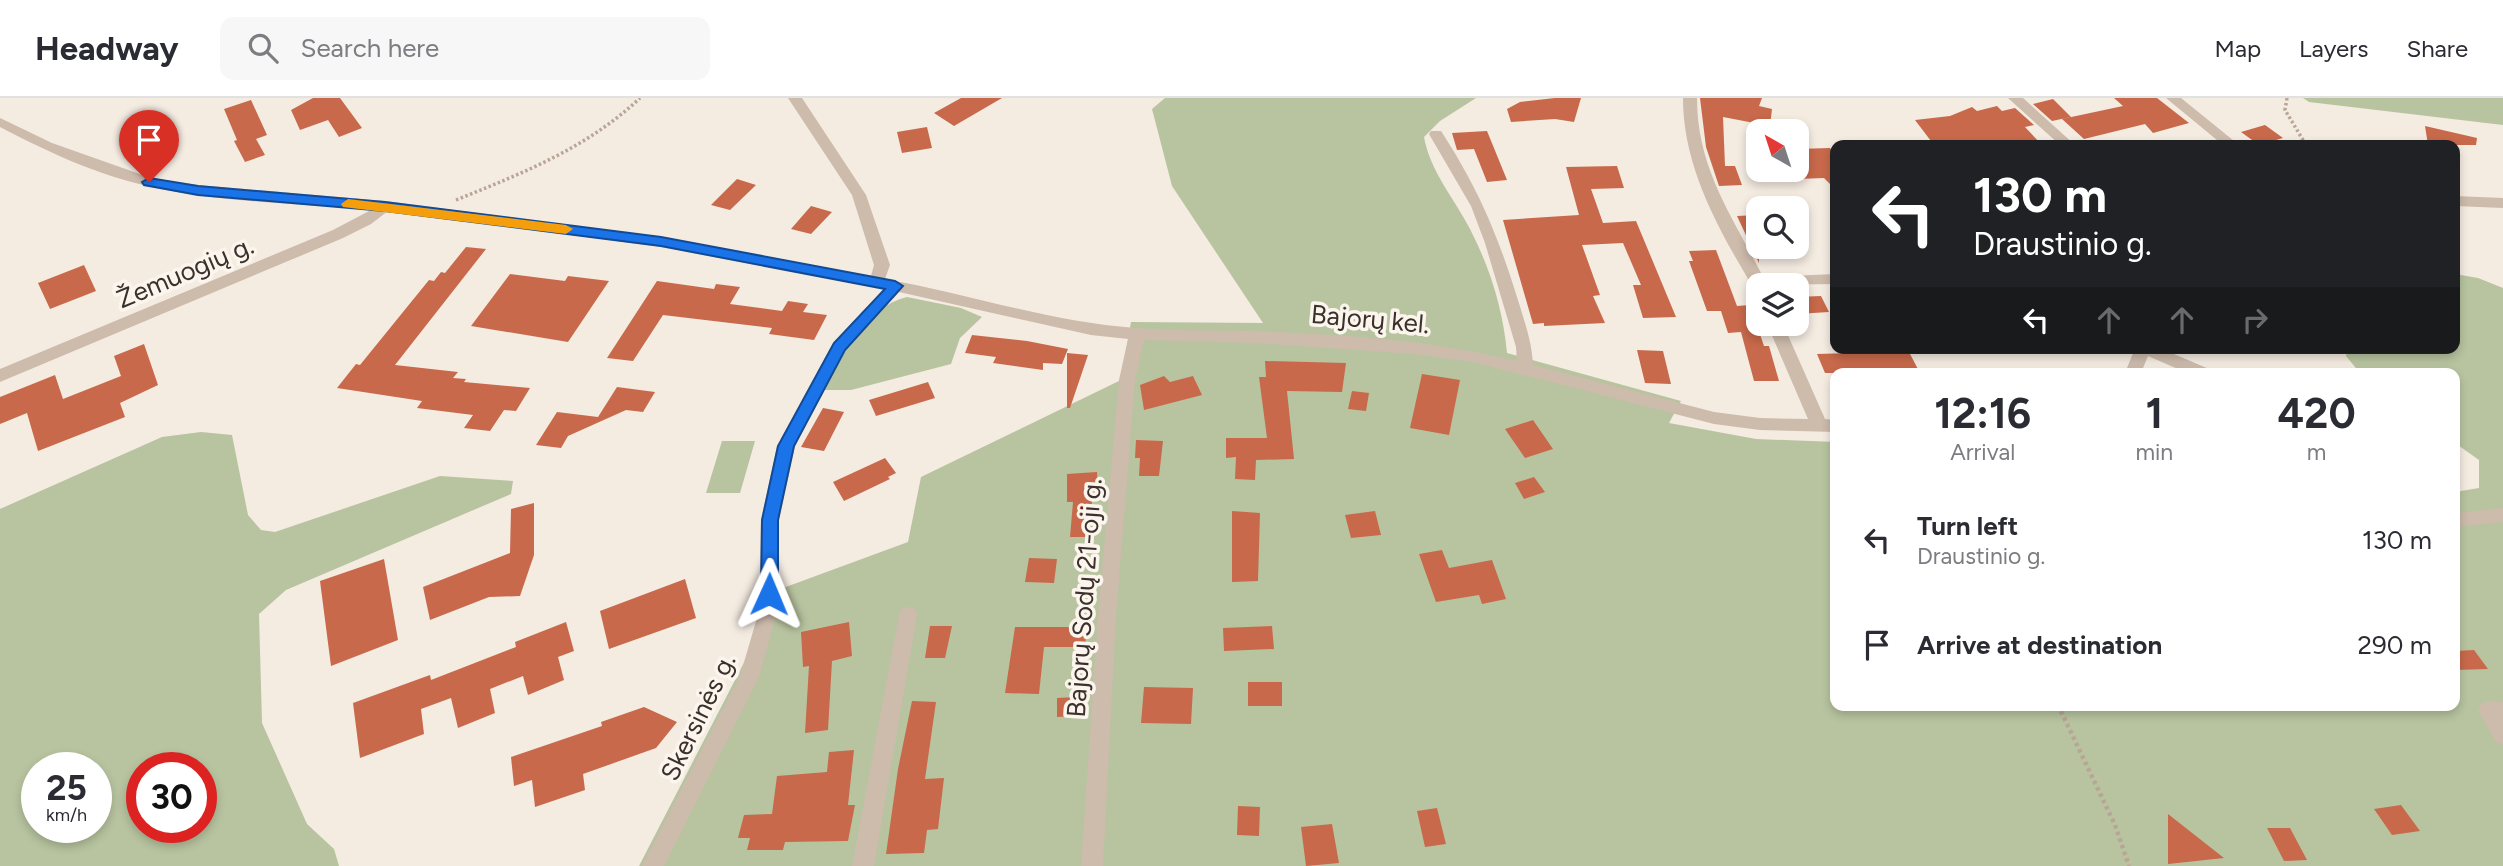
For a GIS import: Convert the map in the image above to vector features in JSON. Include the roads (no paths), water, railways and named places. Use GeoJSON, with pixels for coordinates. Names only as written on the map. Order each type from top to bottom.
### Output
{"type":"FeatureCollection","features":[{"type":"Feature","properties":{"kind":"street"},"geometry":{"type":"LineString","coordinates":[[795,98],[859,195],[882,265],[875,282]]}},
{"type":"Feature","properties":{"kind":"street"},"geometry":{"type":"LineString","coordinates":[[1690,98],[1688,128],[1705,177],[1717,210],[1752,273]]}},
{"type":"Feature","properties":{"kind":"street"},"geometry":{"type":"LineString","coordinates":[[2015,98],[2062,140]]}},
{"type":"Feature","properties":{"kind":"street"},"geometry":{"type":"LineString","coordinates":[[2173,98],[2226,140]]}},
{"type":"Feature","properties":{"kind":"street","name":"Bajorų kel."},"geometry":{"type":"LineString","coordinates":[[0,121],[47,146],[149,182],[198,190],[385,206],[661,242],[895,286],[1047,322],[1137,334],[1364,343],[1473,356],[1714,418],[1827,426]]}},
{"type":"Feature","properties":{"kind":"street"},"geometry":{"type":"LineString","coordinates":[[1436,134],[1478,206],[1493,243],[1524,347],[1525,369]]}},
{"type":"Feature","properties":{"kind":"street"},"geometry":{"type":"LineString","coordinates":[[2460,201],[2503,203]]}},
{"type":"Feature","properties":{"kind":"street","name":"Žemuogių g."},"geometry":{"type":"LineString","coordinates":[[0,376],[338,234],[366,221],[385,206]]}},
{"type":"Feature","properties":{"kind":"street"},"geometry":{"type":"LineString","coordinates":[[1809,281],[1830,279]]}},
{"type":"Feature","properties":{"kind":"street","name":"Skersinės g."},"geometry":{"type":"LineString","coordinates":[[653,866],[749,677],[760,645],[768,611],[770,520],[786,446],[839,347],[895,286]]}},
{"type":"Feature","properties":{"kind":"street","name":"Bajorų Sodų 21-oji g."},"geometry":{"type":"LineString","coordinates":[[1092,866],[1107,616],[1126,394],[1137,334]]}},
{"type":"Feature","properties":{"kind":"street"},"geometry":{"type":"LineString","coordinates":[[1781,336],[1827,426]]}},
{"type":"Feature","properties":{"kind":"street"},"geometry":{"type":"LineString","coordinates":[[2157,354],[2191,368]]}},
{"type":"Feature","properties":{"kind":"street"},"geometry":{"type":"LineString","coordinates":[[2460,519],[2503,515]]}},
{"type":"Feature","properties":{"kind":"street"},"geometry":{"type":"LineString","coordinates":[[863,866],[908,615]]}},
{"type":"Feature","properties":{"kind":"street"},"geometry":{"type":"LineString","coordinates":[[2503,711],[2488,710],[2503,736]]}}]}
